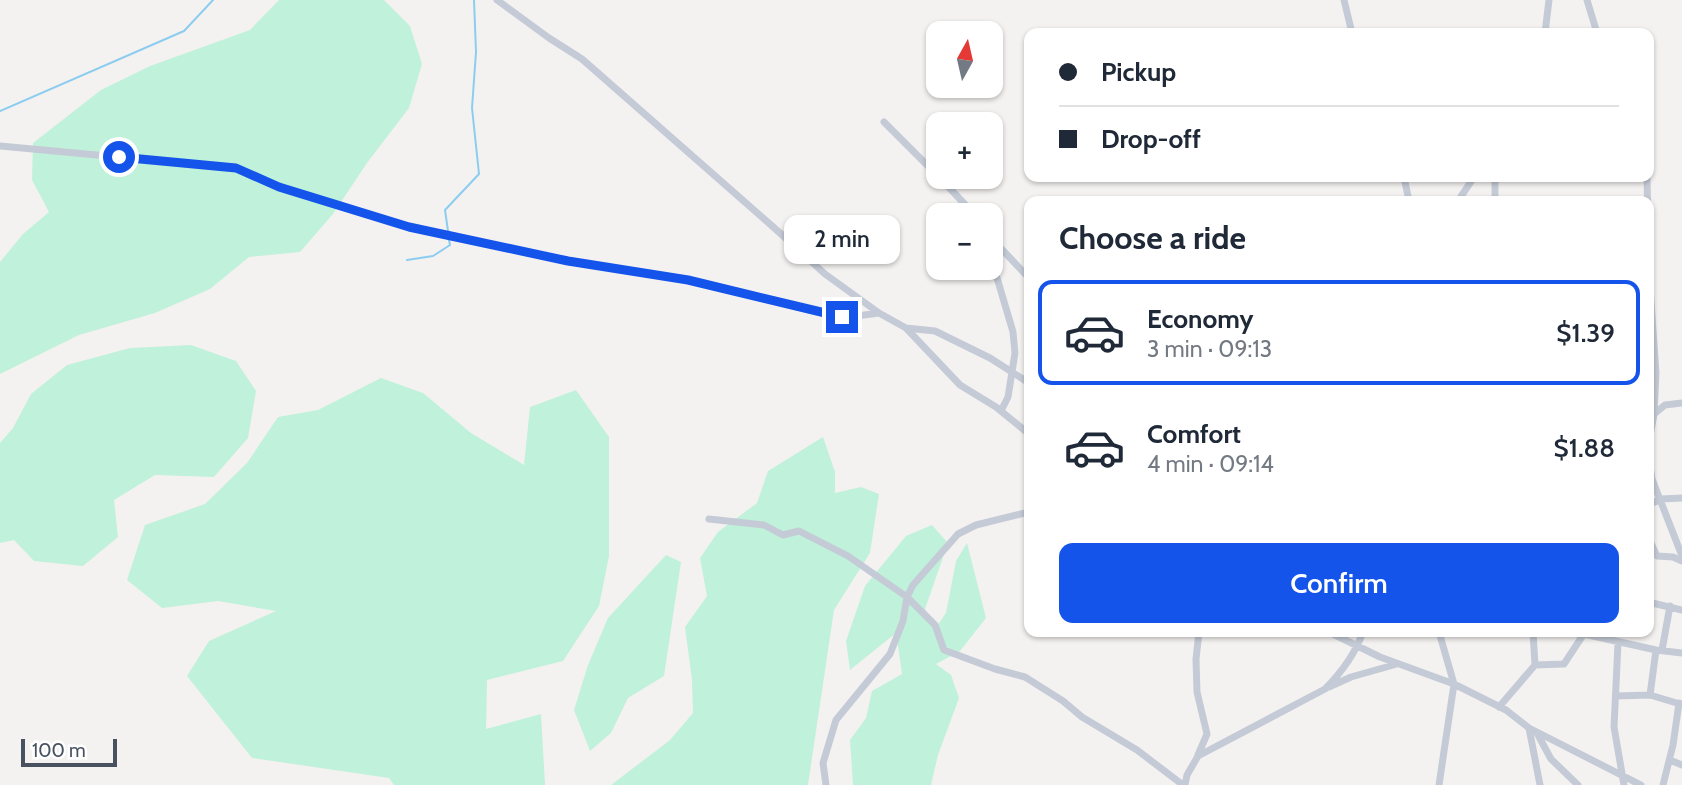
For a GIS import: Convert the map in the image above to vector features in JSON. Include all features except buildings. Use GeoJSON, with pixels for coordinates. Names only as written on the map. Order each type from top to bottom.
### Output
{"type":"FeatureCollection","features":[{"type":"Feature","properties":{"kind":"street"},"geometry":{"type":"LineString","coordinates":[[497,0],[582,59],[798,252],[879,313],[906,328],[955,381],[1002,411],[1024,430]]}},
{"type":"Feature","properties":{"kind":"street"},"geometry":{"type":"LineString","coordinates":[[1344,0],[1351,28]]}},
{"type":"Feature","properties":{"kind":"street"},"geometry":{"type":"LineString","coordinates":[[1546,28],[1549,0]]}},
{"type":"Feature","properties":{"kind":"street"},"geometry":{"type":"LineString","coordinates":[[1587,0],[1596,28]]}},
{"type":"Feature","properties":{"kind":"street"},"geometry":{"type":"LineString","coordinates":[[884,122],[926,164]]}},
{"type":"Feature","properties":{"kind":"street"},"geometry":{"type":"LineString","coordinates":[[0,146],[236,168],[279,187],[409,227],[568,261],[688,280],[842,317],[879,313]]}},
{"type":"Feature","properties":{"kind":"street"},"geometry":{"type":"LineString","coordinates":[[950,189],[964,203]]}},
{"type":"Feature","properties":{"kind":"street"},"geometry":{"type":"LineString","coordinates":[[1003,250],[1024,273]]}},
{"type":"Feature","properties":{"kind":"street"},"geometry":{"type":"LineString","coordinates":[[998,280],[1013,332],[1014,373],[1002,411]]}},
{"type":"Feature","properties":{"kind":"street"},"geometry":{"type":"LineString","coordinates":[[906,328],[935,331],[990,358],[1024,380]]}},
{"type":"Feature","properties":{"kind":"street"},"geometry":{"type":"LineString","coordinates":[[1654,345],[1654,414]]}},
{"type":"Feature","properties":{"kind":"street"},"geometry":{"type":"LineString","coordinates":[[1654,414],[1665,405],[1681,404]]}},
{"type":"Feature","properties":{"kind":"street"},"geometry":{"type":"LineString","coordinates":[[1654,483],[1682,558],[1657,556],[1654,550]]}},
{"type":"Feature","properties":{"kind":"street"},"geometry":{"type":"LineString","coordinates":[[1654,502],[1661,499],[1682,498]]}},
{"type":"Feature","properties":{"kind":"street"},"geometry":{"type":"LineString","coordinates":[[826,785],[823,763],[836,720],[890,654],[903,621],[906,597],[913,585],[958,534],[976,525],[1024,513]]}},
{"type":"Feature","properties":{"kind":"street"},"geometry":{"type":"LineString","coordinates":[[709,519],[764,525],[783,536],[799,531],[848,556],[906,597],[935,625],[944,650],[1025,677],[1063,701],[1082,717],[1137,750],[1184,785],[1206,734],[1196,692],[1198,637]]}},
{"type":"Feature","properties":{"kind":"street"},"geometry":{"type":"LineString","coordinates":[[1654,603],[1682,610]]}},
{"type":"Feature","properties":{"kind":"street"},"geometry":{"type":"LineString","coordinates":[[1650,695],[1670,606]]}},
{"type":"Feature","properties":{"kind":"street"},"geometry":{"type":"LineString","coordinates":[[1339,637],[1399,664],[1454,684],[1499,707],[1529,728],[1641,785]]}},
{"type":"Feature","properties":{"kind":"street"},"geometry":{"type":"LineString","coordinates":[[1325,689],[1340,674],[1358,647],[1361,637]]}},
{"type":"Feature","properties":{"kind":"street"},"geometry":{"type":"LineString","coordinates":[[1439,785],[1454,684],[1440,637]]}},
{"type":"Feature","properties":{"kind":"street"},"geometry":{"type":"LineString","coordinates":[[1499,707],[1535,665],[1533,637]]}},
{"type":"Feature","properties":{"kind":"street"},"geometry":{"type":"LineString","coordinates":[[1535,665],[1564,664],[1581,637]]}},
{"type":"Feature","properties":{"kind":"street"},"geometry":{"type":"LineString","coordinates":[[1598,637],[1682,653]]}},
{"type":"Feature","properties":{"kind":"street"},"geometry":{"type":"LineString","coordinates":[[1618,643],[1614,727],[1624,785]]}},
{"type":"Feature","properties":{"kind":"street"},"geometry":{"type":"LineString","coordinates":[[1198,756],[1351,677],[1399,664]]}},
{"type":"Feature","properties":{"kind":"street"},"geometry":{"type":"LineString","coordinates":[[1616,695],[1650,695],[1680,704],[1663,785]]}},
{"type":"Feature","properties":{"kind":"street"},"geometry":{"type":"LineString","coordinates":[[1529,728],[1540,785]]}},
{"type":"Feature","properties":{"kind":"street"},"geometry":{"type":"LineString","coordinates":[[1537,732],[1551,758],[1578,785]]}},
{"type":"Feature","properties":{"kind":"street"},"geometry":{"type":"LineString","coordinates":[[1670,760],[1682,765]]}},
{"type":"Feature","properties":{"kind":"green space"},"geometry":{"type":"Polygon","coordinates":[[[279,0],[384,0],[410,26],[422,64],[409,108],[333,214],[300,252],[249,257],[210,289],[155,313],[79,335],[0,374],[0,262],[23,234],[49,212],[32,180],[33,143],[101,90],[150,66],[250,30],[279,0]]]}},
{"type":"Feature","properties":{"kind":"green space"},"geometry":{"type":"Polygon","coordinates":[[[191,345],[236,361],[256,391],[248,438],[214,477],[155,475],[114,500],[118,537],[83,566],[34,561],[14,540],[0,543],[0,443],[13,428],[31,394],[67,365],[130,348],[191,345]]]}},
{"type":"Feature","properties":{"kind":"green space"},"geometry":{"type":"Polygon","coordinates":[[[381,378],[423,393],[471,433],[524,465],[530,407],[576,390],[609,437],[609,556],[599,606],[563,661],[487,680],[486,729],[541,714],[545,785],[394,785],[389,778],[252,758],[187,676],[209,641],[276,611],[218,601],[162,608],[127,580],[145,525],[205,504],[247,463],[278,417],[318,410],[381,378]]]}},
{"type":"Feature","properties":{"kind":"green space"},"geometry":{"type":"Polygon","coordinates":[[[823,437],[835,472],[835,493],[861,487],[879,494],[870,553],[834,610],[808,785],[611,785],[670,740],[693,713],[685,627],[707,596],[700,558],[718,532],[757,503],[768,471],[823,437]]]}},
{"type":"Feature","properties":{"kind":"green space"},"geometry":{"type":"Polygon","coordinates":[[[932,525],[948,543],[925,609],[935,629],[946,613],[956,561],[967,543],[986,618],[960,651],[936,664],[951,675],[959,698],[938,755],[931,785],[853,785],[850,740],[866,718],[872,691],[902,674],[896,633],[850,670],[846,641],[865,586],[906,536],[932,525]]]}},
{"type":"Feature","properties":{"kind":"green space"},"geometry":{"type":"Polygon","coordinates":[[[666,555],[681,562],[664,676],[628,698],[611,733],[590,751],[574,710],[588,665],[608,618],[666,555]]]}},
{"type":"Feature","properties":{"kind":"waterway"},"geometry":{"type":"LineString","coordinates":[[0,111],[184,31],[213,0]]}},
{"type":"Feature","properties":{"kind":"waterway"},"geometry":{"type":"LineString","coordinates":[[448,231],[445,210],[479,174],[472,108],[476,52],[474,0]]}},
{"type":"Feature","properties":{"kind":"waterway"},"geometry":{"type":"LineString","coordinates":[[407,260],[433,256],[450,245],[449,240]]}},
{"type":"Feature","properties":{"kind":"route"},"geometry":{"type":"LineString","coordinates":[[119,157],[236,168],[279,187],[409,227],[568,261],[688,280],[842,317]]}}]}
